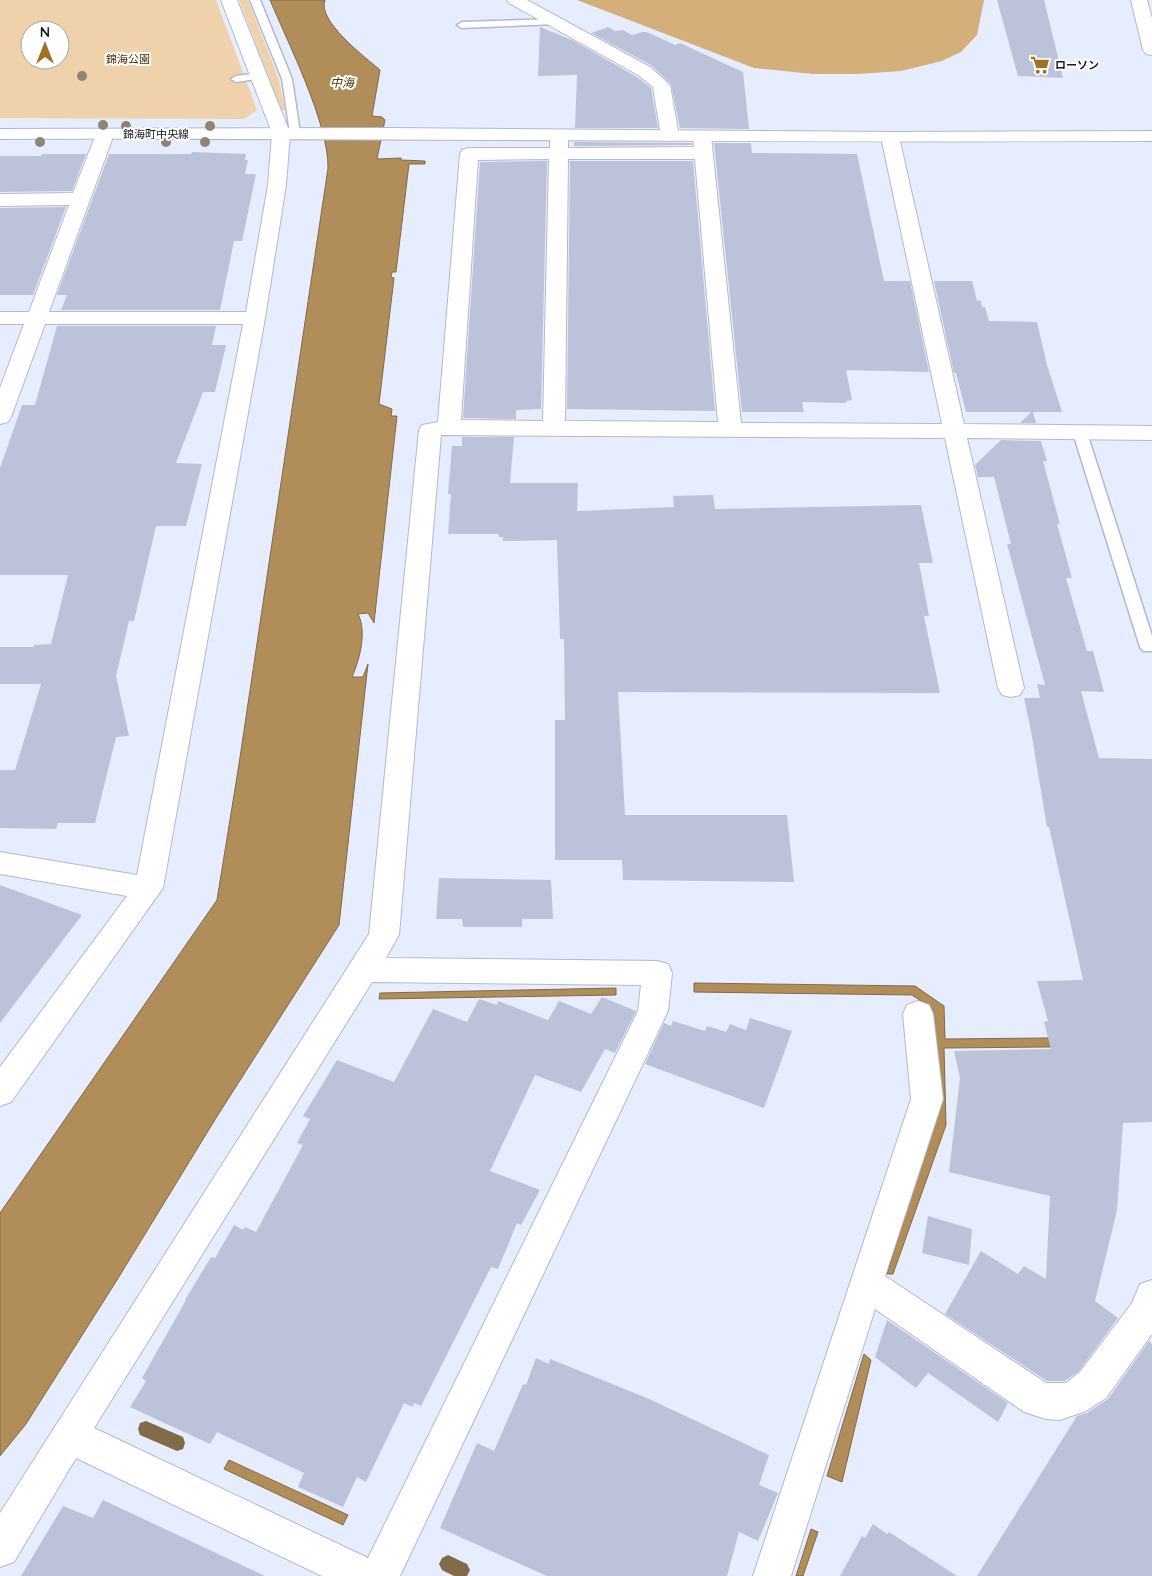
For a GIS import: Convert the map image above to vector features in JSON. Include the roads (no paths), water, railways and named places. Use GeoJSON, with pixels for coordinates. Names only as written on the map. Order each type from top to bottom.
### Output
{"type":"FeatureCollection","features":[{"type":"Feature","properties":{"kind":"main road"},"geometry":{"type":"LineString","coordinates":[[0,1092],[149,888],[255,318],[277,185],[296,133],[258,76],[229,0]]}},
{"type":"Feature","properties":{"kind":"main road"},"geometry":{"type":"LineString","coordinates":[[515,0],[644,71],[660,85],[670,136]]}},
{"type":"Feature","properties":{"kind":"main road"},"geometry":{"type":"LineString","coordinates":[[1139,0],[1152,50]]}},
{"type":"Feature","properties":{"kind":"main road","name":"錦海町中央線"},"geometry":{"type":"LineString","coordinates":[[0,134],[386,133],[558,144]]}},
{"type":"Feature","properties":{"kind":"main road"},"geometry":{"type":"LineString","coordinates":[[0,417],[105,134]]}},
{"type":"Feature","properties":{"kind":"main road"},"geometry":{"type":"LineString","coordinates":[[449,427],[468,154],[558,144],[670,136],[702,145]]}},
{"type":"Feature","properties":{"kind":"main road"},"geometry":{"type":"LineString","coordinates":[[558,144],[702,145],[890,137],[1152,136]]}},
{"type":"Feature","properties":{"kind":"main road"},"geometry":{"type":"LineString","coordinates":[[890,137],[1011,688]]}},
{"type":"Feature","properties":{"kind":"main road"},"geometry":{"type":"LineString","coordinates":[[554,427],[558,144]]}},
{"type":"Feature","properties":{"kind":"main road"},"geometry":{"type":"LineString","coordinates":[[702,145],[730,429]]}},
{"type":"Feature","properties":{"kind":"main road"},"geometry":{"type":"LineString","coordinates":[[0,200],[81,199]]}},
{"type":"Feature","properties":{"kind":"main road"},"geometry":{"type":"LineString","coordinates":[[0,318],[255,318]]}},
{"type":"Feature","properties":{"kind":"main road"},"geometry":{"type":"LineString","coordinates":[[0,1548],[68,1435],[364,970],[384,935],[430,430],[449,427],[554,427],[1152,433]]}},
{"type":"Feature","properties":{"kind":"main road"},"geometry":{"type":"LineString","coordinates":[[0,863],[149,888]]}},
{"type":"Feature","properties":{"kind":"main road"},"geometry":{"type":"LineString","coordinates":[[364,970],[656,973],[653,1011],[380,1576]]}},
{"type":"Feature","properties":{"kind":"main road"},"geometry":{"type":"LineString","coordinates":[[772,1576],[927,1099],[918,1014]]}},
{"type":"Feature","properties":{"kind":"main road"},"geometry":{"type":"LineString","coordinates":[[866,1283],[1037,1399],[1058,1403],[1083,1393],[1093,1385],[1146,1313],[1152,1296]]}},
{"type":"Feature","properties":{"kind":"main road"},"geometry":{"type":"LineString","coordinates":[[68,1435],[364,1576]]}},
{"type":"Feature","properties":{"kind":"lane"},"geometry":{"type":"LineString","coordinates":[[255,0],[287,79],[296,133]]}},
{"type":"Feature","properties":{"kind":"lane"},"geometry":{"type":"LineString","coordinates":[[462,25],[555,22]]}},
{"type":"Feature","properties":{"kind":"lane"},"geometry":{"type":"LineString","coordinates":[[236,80],[258,76]]}},
{"type":"Feature","properties":{"kind":"lane"},"geometry":{"type":"LineString","coordinates":[[1080,433],[1148,647]]}},
{"type":"Feature","properties":{"kind":"water","name":"中海"},"geometry":{"type":"Polygon","coordinates":[[[270,0],[325,0],[324,9],[335,28],[354,48],[380,70],[372,116],[382,117],[385,120],[377,159],[401,158],[401,160],[425,161],[425,164],[409,164],[396,272],[392,272],[391,277],[394,278],[379,404],[392,409],[391,416],[397,416],[374,623],[368,613],[358,614],[361,621],[362,637],[358,662],[352,677],[363,677],[368,664],[339,925],[216,1118],[26,1424],[0,1456],[0,1213],[217,900],[328,168],[327,150],[315,107],[297,60],[270,0]]]}},
{"type":"Feature","properties":{"kind":"water"},"geometry":{"type":"Polygon","coordinates":[[[694,983],[915,986],[944,1006],[945,1039],[1152,1037],[1152,1046],[944,1048],[946,1125],[893,1274],[887,1274],[934,1122],[936,1098],[933,1009],[912,995],[694,992],[694,983]]]}},
{"type":"Feature","properties":{"kind":"water"},"geometry":{"type":"Polygon","coordinates":[[[616,988],[616,995],[379,999],[380,993],[616,988]]]}},
{"type":"Feature","properties":{"kind":"water"},"geometry":{"type":"Polygon","coordinates":[[[864,1354],[871,1360],[842,1482],[827,1476],[864,1354]]]}},
{"type":"Feature","properties":{"kind":"water"},"geometry":{"type":"Polygon","coordinates":[[[229,1460],[348,1515],[343,1525],[224,1469],[229,1460]]]}},
{"type":"Feature","properties":{"kind":"water"},"geometry":{"type":"Polygon","coordinates":[[[811,1529],[818,1532],[803,1576],[796,1576],[811,1529]]]}},
{"type":"Feature","properties":{"kind":"waterway"},"geometry":{"type":"LineString","coordinates":[[146,1429],[177,1443]]}},
{"type":"Feature","properties":{"kind":"waterway"},"geometry":{"type":"LineString","coordinates":[[448,1564],[461,1570]]}},
{"type":"Feature","properties":{"kind":"place","name":"ローソン"},"geometry":{"type":"Point","coordinates":[1040,65]}},
{"type":"Feature","properties":{"kind":"park label","name":"錦海公園"},"geometry":{"type":"Point","coordinates":[128,59]}}]}
